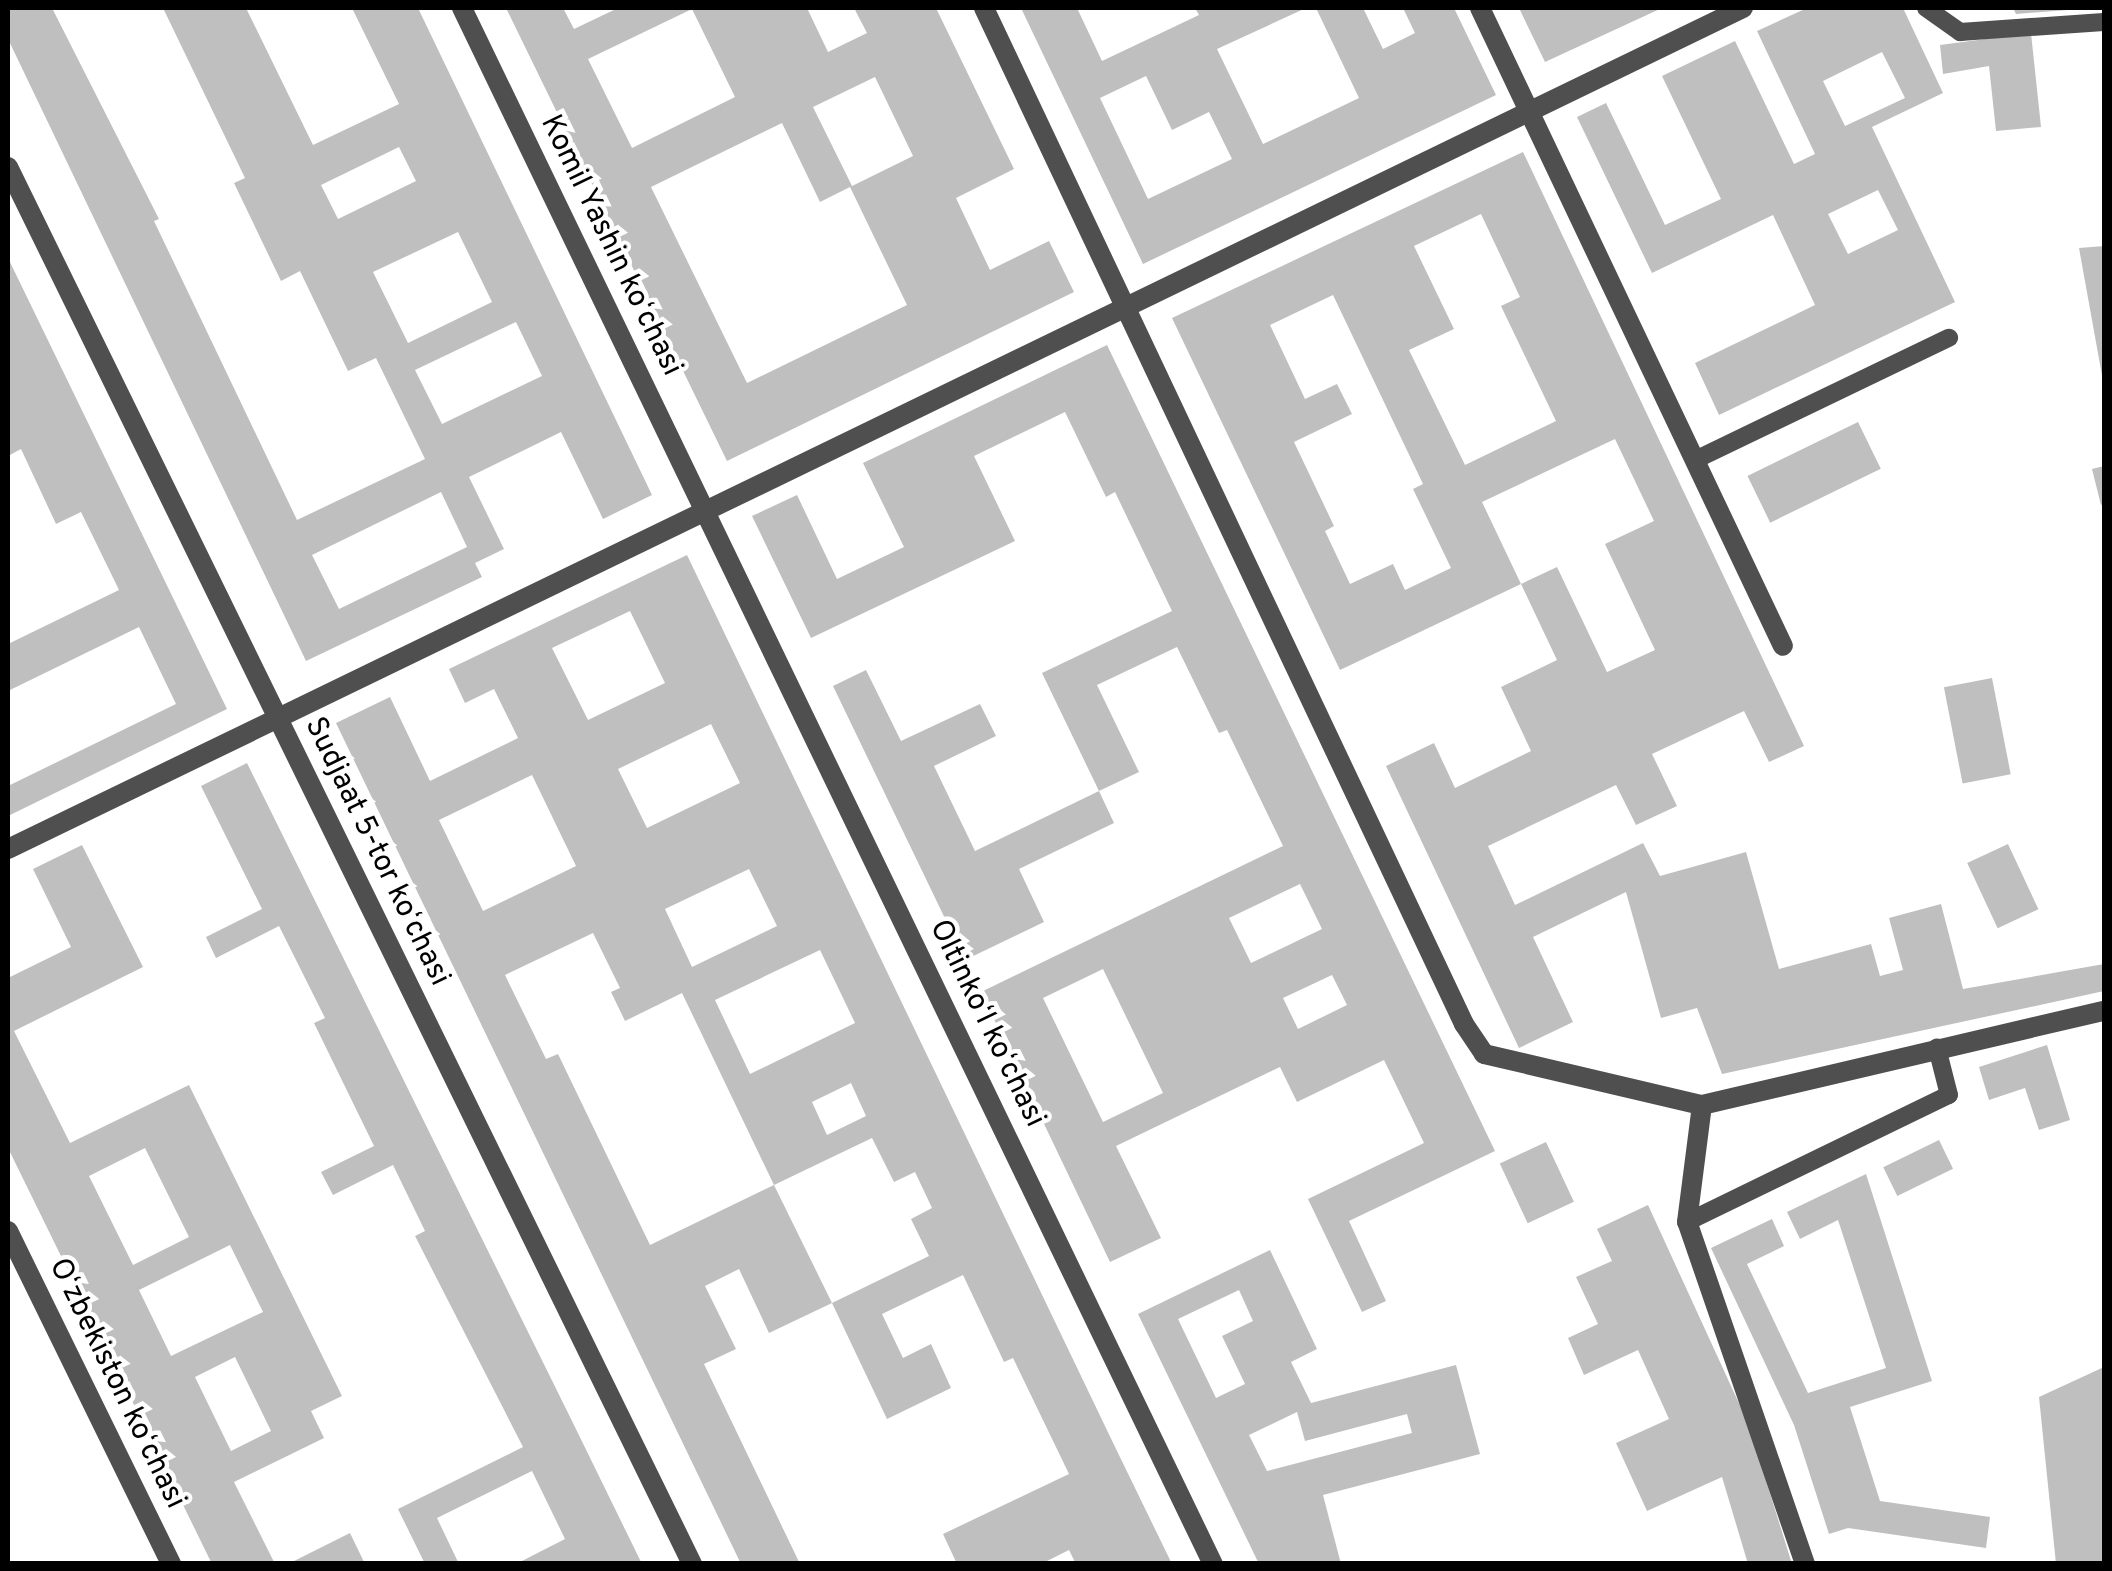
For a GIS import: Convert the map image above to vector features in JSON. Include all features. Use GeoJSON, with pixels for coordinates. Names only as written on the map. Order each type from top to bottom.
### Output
{"type":"FeatureCollection","features":[{"type":"Feature","properties":{"kind":"street","name":"Komil Yashin koʻchasi"},"geometry":{"type":"LineString","coordinates":[[462,8],[704,510]]}},
{"type":"Feature","properties":{"kind":"street"},"geometry":{"type":"LineString","coordinates":[[984,8],[1128,305],[1464,1024],[1484,1054],[1702,1105],[2104,1011]]}},
{"type":"Feature","properties":{"kind":"street"},"geometry":{"type":"LineString","coordinates":[[1480,8],[1783,646]]}},
{"type":"Feature","properties":{"kind":"street"},"geometry":{"type":"LineString","coordinates":[[8,849],[1743,8]]}},
{"type":"Feature","properties":{"kind":"street","name":"Sudjaat 5-tor koʻchasi"},"geometry":{"type":"LineString","coordinates":[[8,167],[692,1564]]}},
{"type":"Feature","properties":{"kind":"street","name":"Oltinkoʻl koʻchasi"},"geometry":{"type":"LineString","coordinates":[[704,510],[1213,1564]]}},
{"type":"Feature","properties":{"kind":"street"},"geometry":{"type":"LineString","coordinates":[[1702,1105],[1687,1222],[1805,1564]]}},
{"type":"Feature","properties":{"kind":"street","name":"Oʻzbekiston koʻchasi"},"geometry":{"type":"LineString","coordinates":[[8,1231],[171,1564]]}},
{"type":"Feature","properties":{"kind":"lane"},"geometry":{"type":"LineString","coordinates":[[1926,8],[1960,32],[2104,22]]}},
{"type":"Feature","properties":{"kind":"lane"},"geometry":{"type":"LineString","coordinates":[[1695,460],[1949,338]]}},
{"type":"Feature","properties":{"kind":"lane"},"geometry":{"type":"LineString","coordinates":[[1687,1222],[1949,1095],[1937,1048]]}},
{"type":"Feature","properties":{"kind":"building"},"geometry":{"type":"Polygon","coordinates":[[[8,8],[52,8],[159,219],[154,221],[297,520],[425,459],[376,358],[348,371],[300,271],[281,281],[234,183],[245,178],[163,8],[246,8],[313,145],[399,104],[352,8],[418,8],[652,495],[603,519],[561,432],[469,477],[504,549],[475,563],[482,577],[306,661],[8,39],[8,8]],[[399,147],[321,185],[338,219],[416,181],[399,147]],[[458,232],[373,272],[408,343],[492,302],[458,232]],[[516,322],[415,370],[442,424],[542,376],[516,322]],[[441,492],[312,555],[339,609],[467,547],[441,492]]]}},
{"type":"Feature","properties":{"kind":"building"},"geometry":{"type":"Polygon","coordinates":[[[506,8],[563,8],[574,29],[618,8],[807,8],[828,52],[867,33],[854,8],[936,8],[1014,169],[956,198],[990,270],[1049,241],[1074,292],[727,461],[506,8]],[[692,9],[588,59],[632,148],[735,97],[692,9]],[[875,77],[813,107],[852,186],[913,156],[875,77]],[[782,123],[651,187],[747,383],[907,305],[850,187],[820,202],[782,123]]]}},
{"type":"Feature","properties":{"kind":"building"},"geometry":{"type":"Polygon","coordinates":[[[1021,8],[1077,8],[1102,61],[1199,15],[1195,8],[1306,8],[1217,49],[1263,144],[1359,98],[1316,8],[1363,8],[1383,49],[1415,33],[1403,8],[1454,8],[1496,95],[1143,264],[1021,8]],[[1146,76],[1100,98],[1148,199],[1232,159],[1209,112],[1172,130],[1146,76]]]}},
{"type":"Feature","properties":{"kind":"building"},"geometry":{"type":"Polygon","coordinates":[[[1519,8],[1662,8],[1545,62],[1519,8]]]}},
{"type":"Feature","properties":{"kind":"building"},"geometry":{"type":"Polygon","coordinates":[[[1807,8],[1903,8],[1943,93],[1872,127],[1955,302],[1719,415],[1695,363],[1815,305],[1773,215],[1652,273],[1577,117],[1606,103],[1665,225],[1721,199],[1662,76],[1735,41],[1794,164],[1815,154],[1757,31],[1807,8]],[[1882,52],[1823,81],[1845,126],[1905,98],[1882,52]],[[1878,190],[1828,214],[1848,254],[1898,230],[1878,190]]]}},
{"type":"Feature","properties":{"kind":"building"},"geometry":{"type":"Polygon","coordinates":[[[2013,8],[2068,8],[2068,10],[2016,14],[2013,8]]]}},
{"type":"Feature","properties":{"kind":"building"},"geometry":{"type":"Polygon","coordinates":[[[2031,33],[2041,127],[1996,131],[1989,66],[1943,74],[1940,45],[2031,33]]]}},
{"type":"Feature","properties":{"kind":"building"},"geometry":{"type":"Polygon","coordinates":[[[1523,152],[1804,746],[1769,762],[1744,711],[1652,754],[1677,806],[1636,825],[1616,785],[1488,846],[1515,905],[1643,843],[1660,876],[1746,852],[1779,969],[1871,944],[1880,976],[1903,970],[1889,918],[1941,904],[1963,989],[2104,964],[2104,991],[1722,1074],[1697,1008],[1661,1018],[1626,892],[1533,937],[1573,1022],[1519,1048],[1386,766],[1434,743],[1455,788],[1531,751],[1501,687],[1557,660],[1521,584],[1340,670],[1172,318],[1523,152]],[[1481,214],[1414,246],[1454,329],[1409,350],[1465,465],[1556,421],[1501,306],[1520,297],[1481,214]],[[1333,295],[1270,325],[1305,399],[1337,384],[1352,414],[1294,442],[1334,526],[1325,531],[1350,584],[1393,564],[1405,590],[1451,568],[1413,489],[1423,484],[1333,295]],[[1615,439],[1482,502],[1521,584],[1557,567],[1607,672],[1655,650],[1605,544],[1654,521],[1615,439]]]}},
{"type":"Feature","properties":{"kind":"building"},"geometry":{"type":"Polygon","coordinates":[[[2104,246],[2104,381],[2103,381],[2079,248],[2104,246]]]}},
{"type":"Feature","properties":{"kind":"building"},"geometry":{"type":"Polygon","coordinates":[[[8,258],[227,709],[8,816],[8,786],[176,704],[139,627],[8,691],[8,644],[119,590],[81,512],[56,524],[21,449],[8,456],[8,258]]]}},
{"type":"Feature","properties":{"kind":"building"},"geometry":{"type":"Polygon","coordinates":[[[1107,345],[1495,1151],[1349,1221],[1386,1301],[1362,1312],[1308,1199],[1424,1143],[1384,1060],[1297,1102],[1280,1067],[1116,1146],[1161,1238],[1110,1262],[981,992],[1283,846],[1227,730],[1219,733],[1177,647],[1097,685],[1139,772],[1099,791],[1042,673],[1172,611],[1115,492],[1106,497],[1065,412],[974,456],[1015,541],[811,638],[752,516],[797,495],[837,579],[904,547],[863,463],[1107,345]],[[1300,884],[1229,918],[1251,963],[1322,929],[1300,884]],[[1103,969],[1043,998],[1103,1122],[1163,1093],[1103,969]],[[1332,975],[1283,998],[1298,1029],[1347,1005],[1332,975]]]}},
{"type":"Feature","properties":{"kind":"building"},"geometry":{"type":"Polygon","coordinates":[[[1858,422],[1881,469],[1770,523],[1747,476],[1858,422]]]}},
{"type":"Feature","properties":{"kind":"building"},"geometry":{"type":"Polygon","coordinates":[[[2104,466],[2104,504],[2101,505],[2092,469],[2104,466]]]}},
{"type":"Feature","properties":{"kind":"building"},"geometry":{"type":"Polygon","coordinates":[[[687,555],[1172,1564],[1076,1564],[1069,1550],[1041,1564],[957,1564],[943,1534],[1069,1474],[1013,1358],[1004,1362],[963,1275],[882,1314],[903,1358],[931,1344],[951,1388],[887,1419],[832,1303],[769,1333],[739,1269],[705,1286],[736,1349],[704,1364],[800,1564],[741,1564],[336,723],[390,697],[430,781],[518,738],[494,689],[465,703],[449,669],[687,555]],[[630,611],[552,648],[588,720],[665,683],[630,611]],[[711,724],[618,769],[647,828],[740,783],[711,724]],[[532,775],[439,820],[483,911],[576,866],[532,775]],[[749,869],[665,909],[692,967],[777,926],[749,869]],[[593,933],[505,975],[546,1059],[558,1054],[650,1245],[774,1185],[682,993],[625,1021],[611,992],[620,988],[593,933]],[[820,950],[715,1000],[750,1074],[855,1023],[820,950]],[[851,1083],[812,1102],[827,1135],[866,1116],[851,1083]],[[872,1138],[774,1185],[832,1303],[929,1256],[911,1219],[932,1208],[915,1172],[894,1182],[872,1138]]]}},
{"type":"Feature","properties":{"kind":"building"},"geometry":{"type":"Polygon","coordinates":[[[866,670],[901,741],[980,704],[996,736],[934,766],[975,851],[1099,791],[1114,823],[1019,869],[1044,922],[965,960],[833,686],[866,670]]]}},
{"type":"Feature","properties":{"kind":"building"},"geometry":{"type":"Polygon","coordinates":[[[1992,678],[2011,774],[1963,784],[1944,687],[1992,678]]]}},
{"type":"Feature","properties":{"kind":"building"},"geometry":{"type":"Polygon","coordinates":[[[247,763],[642,1564],[516,1564],[565,1539],[532,1471],[437,1518],[459,1564],[425,1564],[398,1509],[523,1447],[415,1236],[425,1231],[393,1165],[333,1195],[321,1172],[374,1146],[314,1023],[325,1018],[279,926],[216,958],[206,937],[262,909],[201,786],[247,763]]]}},
{"type":"Feature","properties":{"kind":"building"},"geometry":{"type":"Polygon","coordinates":[[[2008,844],[2038,909],[1998,928],[1967,863],[2008,844]]]}},
{"type":"Feature","properties":{"kind":"building"},"geometry":{"type":"Polygon","coordinates":[[[82,845],[143,967],[14,1031],[70,1143],[189,1085],[342,1396],[311,1411],[324,1438],[234,1482],[275,1564],[212,1564],[8,1148],[8,978],[71,947],[33,869],[82,845]],[[145,1148],[89,1176],[133,1265],[189,1237],[145,1148]],[[230,1245],[139,1290],[171,1356],[263,1312],[230,1245]],[[235,1357],[195,1377],[231,1451],[271,1431],[235,1357]]]}},
{"type":"Feature","properties":{"kind":"building"},"geometry":{"type":"Polygon","coordinates":[[[2047,1045],[2070,1120],[2039,1130],[2025,1088],[1989,1100],[1979,1067],[2047,1045]]]}},
{"type":"Feature","properties":{"kind":"building"},"geometry":{"type":"Polygon","coordinates":[[[1939,1140],[1953,1169],[1897,1196],[1883,1167],[1939,1140]]]}},
{"type":"Feature","properties":{"kind":"building"},"geometry":{"type":"Polygon","coordinates":[[[1546,1142],[1574,1202],[1528,1223],[1500,1164],[1546,1142]]]}},
{"type":"Feature","properties":{"kind":"building"},"geometry":{"type":"Polygon","coordinates":[[[1866,1174],[1932,1381],[1850,1407],[1880,1501],[1990,1517],[1986,1548],[1848,1528],[1829,1534],[1794,1425],[1711,1248],[1772,1219],[1784,1246],[1747,1264],[1808,1393],[1886,1368],[1838,1220],[1800,1239],[1787,1212],[1866,1174]]]}},
{"type":"Feature","properties":{"kind":"building"},"geometry":{"type":"Polygon","coordinates":[[[1648,1205],[1748,1423],[1792,1564],[1748,1564],[1722,1477],[1647,1511],[1616,1443],[1669,1419],[1638,1350],[1584,1375],[1568,1338],[1598,1324],[1576,1277],[1612,1261],[1597,1229],[1648,1205]]]}},
{"type":"Feature","properties":{"kind":"building"},"geometry":{"type":"Polygon","coordinates":[[[1270,1250],[1317,1349],[1291,1362],[1311,1403],[1456,1365],[1480,1454],[1323,1495],[1341,1564],[1259,1564],[1138,1314],[1270,1250]],[[1239,1290],[1178,1319],[1216,1398],[1245,1384],[1222,1336],[1253,1321],[1239,1290]],[[1297,1412],[1249,1435],[1267,1471],[1412,1433],[1407,1414],[1305,1441],[1297,1412]]]}},
{"type":"Feature","properties":{"kind":"building"},"geometry":{"type":"Polygon","coordinates":[[[2104,1367],[2104,1564],[2056,1564],[2039,1397],[2104,1367]]]}},
{"type":"Feature","properties":{"kind":"building"},"geometry":{"type":"Polygon","coordinates":[[[350,1533],[365,1564],[288,1564],[350,1533]]]}}]}
